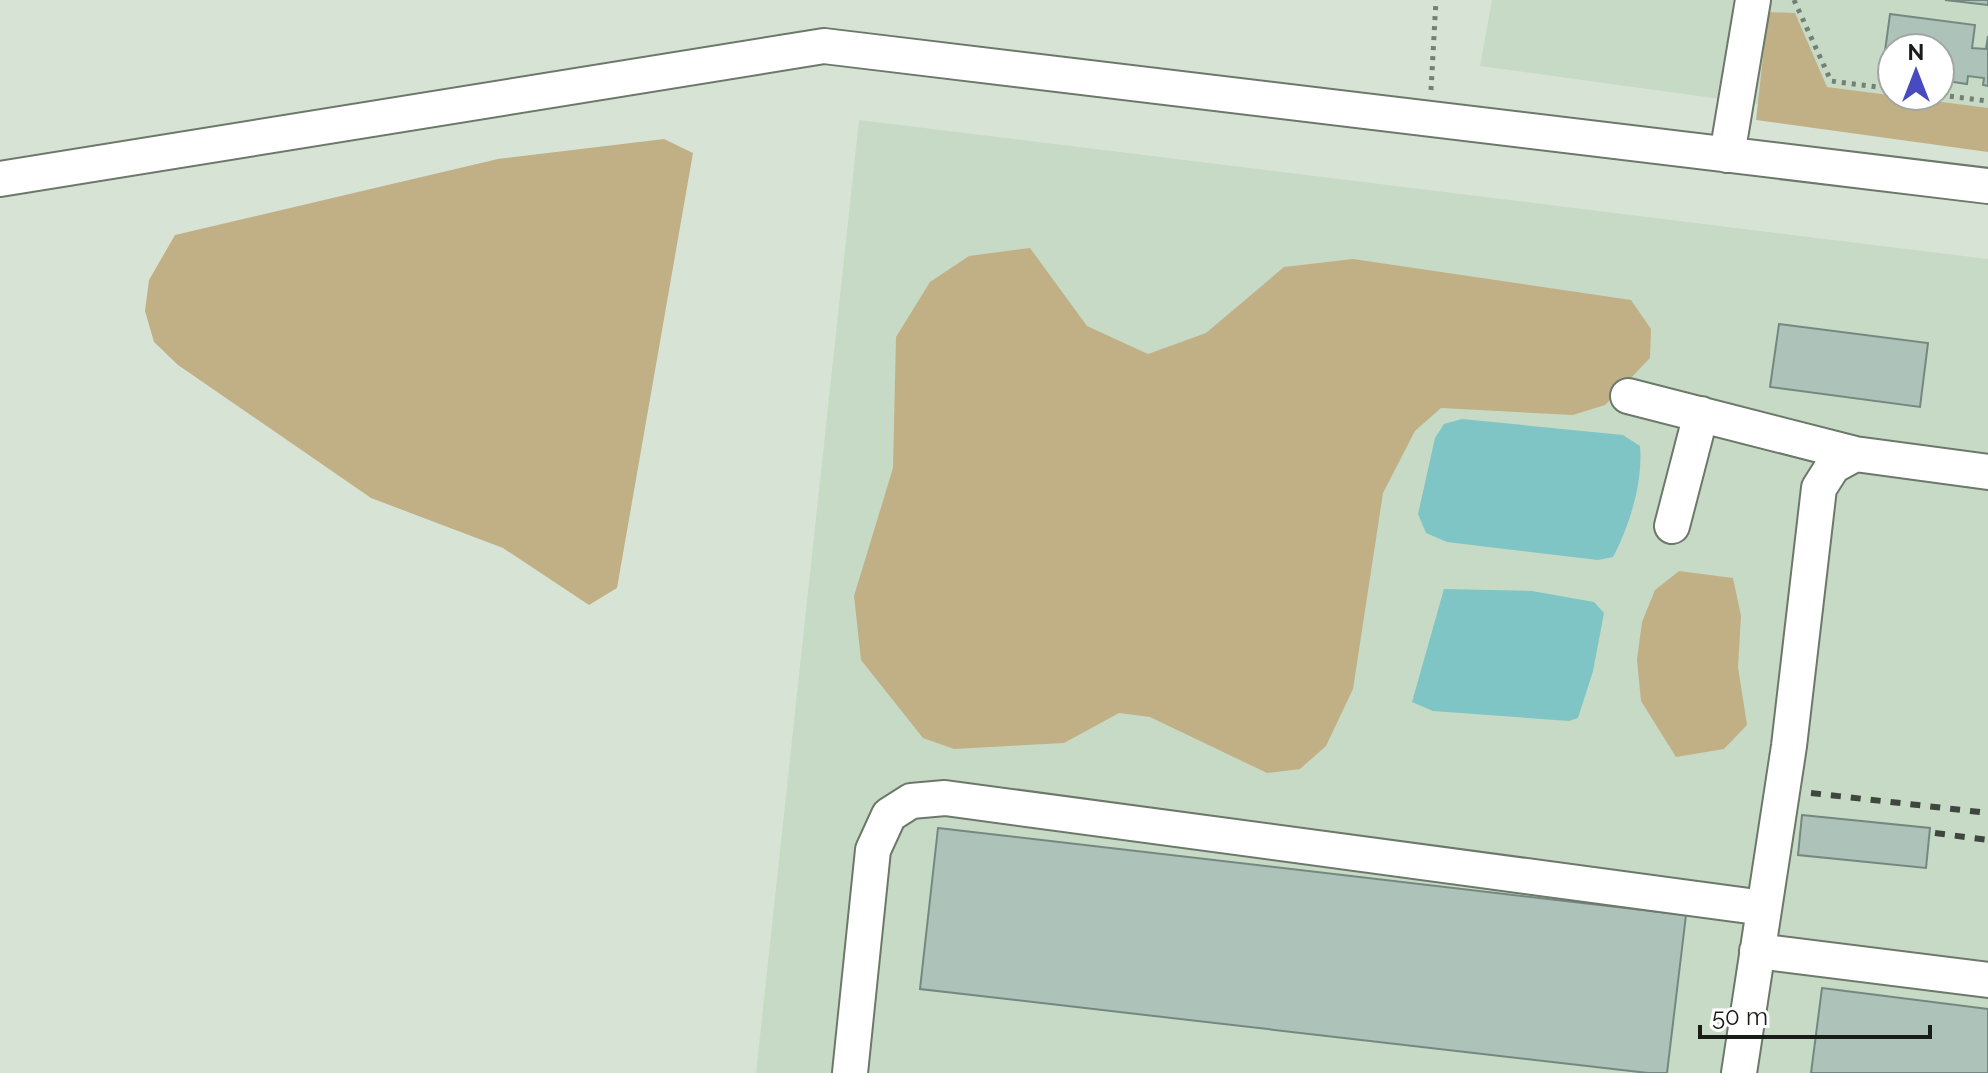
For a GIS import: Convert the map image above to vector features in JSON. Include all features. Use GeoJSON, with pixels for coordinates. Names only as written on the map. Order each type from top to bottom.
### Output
{"type":"FeatureCollection","features":[{"type":"Feature","properties":{"kind":"street"},"geometry":{"type":"LineString","coordinates":[[1727,155],[1753,0]]}},
{"type":"Feature","properties":{"kind":"street"},"geometry":{"type":"LineString","coordinates":[[0,179],[824,46],[1988,186]]}},
{"type":"Feature","properties":{"kind":"street"},"geometry":{"type":"LineString","coordinates":[[1628,396],[1855,454],[1988,472]]}},
{"type":"Feature","properties":{"kind":"street"},"geometry":{"type":"LineString","coordinates":[[1672,526],[1701,414]]}},
{"type":"Feature","properties":{"kind":"street"},"geometry":{"type":"LineString","coordinates":[[1739,1073],[1789,746],[1819,488],[1818,471],[1812,455],[1798,440]]}},
{"type":"Feature","properties":{"kind":"street"},"geometry":{"type":"LineString","coordinates":[[1819,488],[1833,466],[1855,454]]}},
{"type":"Feature","properties":{"kind":"street"},"geometry":{"type":"LineString","coordinates":[[850,1073],[873,850],[889,815],[911,801],[945,798],[1764,908]]}},
{"type":"Feature","properties":{"kind":"street"},"geometry":{"type":"LineString","coordinates":[[1757,951],[1988,980]]}},
{"type":"Feature","properties":{"kind":"path"},"geometry":{"type":"LineString","coordinates":[[1429,119],[1436,0]]}},
{"type":"Feature","properties":{"kind":"path"},"geometry":{"type":"LineString","coordinates":[[1794,0],[1831,81],[1876,87]]}},
{"type":"Feature","properties":{"kind":"path"},"geometry":{"type":"LineString","coordinates":[[1956,97],[1988,101]]}},
{"type":"Feature","properties":{"kind":"shaded area"},"geometry":{"type":"Polygon","coordinates":[[[1492,0],[1988,0],[1988,136],[1480,66],[1492,0]]]}},
{"type":"Feature","properties":{"kind":"shaded area"},"geometry":{"type":"Polygon","coordinates":[[[1768,12],[1795,13],[1827,87],[1876,93],[1876,112],[1956,112],[1956,104],[1988,108],[1988,152],[1756,120],[1768,12]]]}},
{"type":"Feature","properties":{"kind":"shaded area"},"geometry":{"type":"Polygon","coordinates":[[[859,120],[1988,259],[1988,1073],[756,1073],[859,120]]]}},
{"type":"Feature","properties":{"kind":"shaded area"},"geometry":{"type":"Polygon","coordinates":[[[664,139],[693,153],[617,588],[589,605],[503,548],[371,498],[178,365],[154,342],[145,311],[149,280],[175,235],[498,159],[664,139]]]}},
{"type":"Feature","properties":{"kind":"shaded area"},"geometry":{"type":"Polygon","coordinates":[[[1030,248],[1087,326],[1148,354],[1206,333],[1284,267],[1353,259],[1631,300],[1651,329],[1650,358],[1605,405],[1573,415],[1441,408],[1415,431],[1383,493],[1353,689],[1326,746],[1300,769],[1267,773],[1150,717],[1119,713],[1064,743],[954,749],[923,738],[861,660],[854,596],[893,468],[896,337],[930,282],[969,256],[1030,248]]]}},
{"type":"Feature","properties":{"kind":"shaded area"},"geometry":{"type":"Polygon","coordinates":[[[1679,571],[1733,578],[1741,616],[1738,667],[1747,725],[1724,749],[1676,757],[1641,701],[1637,660],[1642,622],[1655,590],[1679,571]]]}},
{"type":"Feature","properties":{"kind":"water"},"geometry":{"type":"Polygon","coordinates":[[[1462,419],[1623,435],[1640,446],[1634,503],[1613,557],[1598,560],[1447,542],[1426,533],[1418,514],[1435,438],[1444,424],[1462,419]]]}},
{"type":"Feature","properties":{"kind":"water"},"geometry":{"type":"Polygon","coordinates":[[[1444,589],[1532,591],[1594,602],[1604,613],[1593,671],[1578,718],[1569,721],[1433,711],[1412,702],[1444,589]]]}},
{"type":"Feature","properties":{"kind":"building"},"geometry":{"type":"Polygon","coordinates":[[[1945,0],[1988,0],[1988,5],[1945,0]]]}},
{"type":"Feature","properties":{"kind":"building"},"geometry":{"type":"Polygon","coordinates":[[[1890,14],[1975,25],[1972,48],[1986,49],[1988,36],[1988,86],[1983,85],[1984,78],[1968,76],[1967,84],[1956,82],[1956,32],[1888,32],[1890,14]]]}},
{"type":"Feature","properties":{"kind":"building"},"geometry":{"type":"Polygon","coordinates":[[[1779,324],[1928,343],[1920,407],[1770,387],[1779,324]]]}},
{"type":"Feature","properties":{"kind":"building"},"geometry":{"type":"Polygon","coordinates":[[[1802,815],[1930,828],[1926,868],[1798,855],[1802,815]]]}},
{"type":"Feature","properties":{"kind":"building"},"geometry":{"type":"Polygon","coordinates":[[[938,828],[1686,915],[1667,1073],[920,989],[938,828]]]}},
{"type":"Feature","properties":{"kind":"building"},"geometry":{"type":"Polygon","coordinates":[[[1822,988],[1988,1009],[1988,1073],[1811,1073],[1822,988]]]}},
{"type":"Feature","properties":{"kind":"railway"},"geometry":{"type":"LineString","coordinates":[[1811,793],[1988,813]]}},
{"type":"Feature","properties":{"kind":"railway"},"geometry":{"type":"LineString","coordinates":[[1935,833],[1988,840]]}}]}
